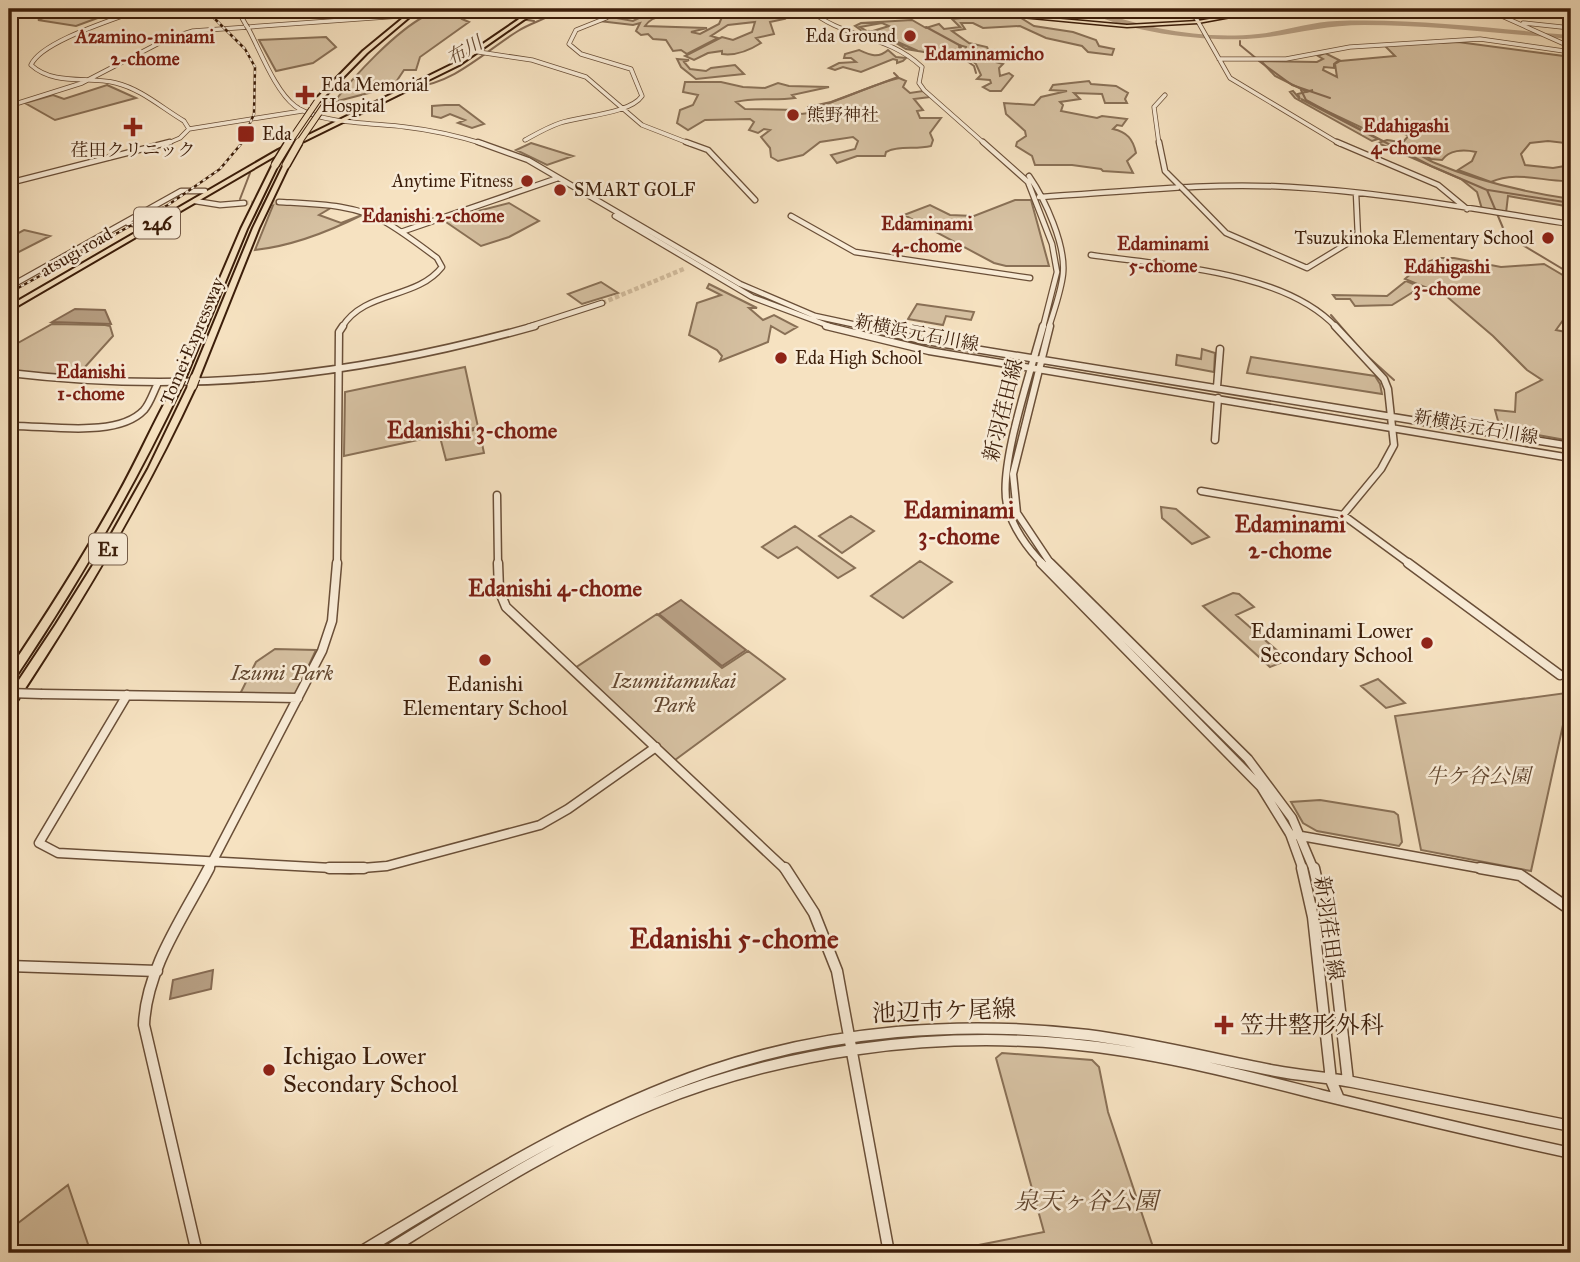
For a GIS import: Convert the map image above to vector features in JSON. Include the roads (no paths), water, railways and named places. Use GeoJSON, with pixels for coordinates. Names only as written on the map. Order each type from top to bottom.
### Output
{"type":"FeatureCollection","features":[{"type":"Feature","properties":{"kind":"highway","name":"Tomei Expressway"},"geometry":{"type":"LineString","coordinates":[[9,678],[86,559],[152,441],[180,383],[250,216],[298,126],[318,100],[365,52],[402,17],[416,9]]}},
{"type":"Feature","properties":{"kind":"highway","name":"Tomei Expressway"},"geometry":{"type":"LineString","coordinates":[[9,704],[107,550],[164,448],[194,382],[256,228],[286,165],[328,100],[366,58],[424,9]]}},
{"type":"Feature","properties":{"kind":"highway","name":"246"},"geometry":{"type":"LineString","coordinates":[[523,18],[535,9]]}},
{"type":"Feature","properties":{"kind":"highway","name":"atsugi road"},"geometry":{"type":"LineString","coordinates":[[9,306],[290,142],[474,52],[523,18]]}},
{"type":"Feature","properties":{"kind":"highway","name":"atsugi road"},"geometry":{"type":"LineString","coordinates":[[9,306],[276,153],[341,119]]}},
{"type":"Feature","properties":{"kind":"main road"},"geometry":{"type":"LineString","coordinates":[[938,9],[1127,26],[1198,22],[1272,9]]}},
{"type":"Feature","properties":{"kind":"street"},"geometry":{"type":"LineString","coordinates":[[141,9],[50,46],[31,63],[34,69],[45,75],[125,87],[184,121],[189,129]]}},
{"type":"Feature","properties":{"kind":"street"},"geometry":{"type":"LineString","coordinates":[[237,9],[287,97],[303,111]]}},
{"type":"Feature","properties":{"kind":"street"},"geometry":{"type":"LineString","coordinates":[[523,18],[593,9]]}},
{"type":"Feature","properties":{"kind":"street"},"geometry":{"type":"LineString","coordinates":[[525,140],[560,122],[623,108],[636,104],[641,99],[634,73],[619,62],[578,52],[569,44],[569,37],[575,30],[611,16],[617,9]]}},
{"type":"Feature","properties":{"kind":"street"},"geometry":{"type":"LineString","coordinates":[[809,9],[820,18],[884,39],[903,50],[922,66],[919,83],[924,90],[1028,182],[1039,199],[1237,186],[1356,194],[1571,225]]}},
{"type":"Feature","properties":{"kind":"street"},"geometry":{"type":"LineString","coordinates":[[1178,9],[1194,16],[1230,78],[1239,85],[1339,143],[1445,188],[1469,210]]}},
{"type":"Feature","properties":{"kind":"street"},"geometry":{"type":"LineString","coordinates":[[1486,9],[1571,48]]}},
{"type":"Feature","properties":{"kind":"street"},"geometry":{"type":"LineString","coordinates":[[1493,9],[1562,40],[1571,48]]}},
{"type":"Feature","properties":{"kind":"street"},"geometry":{"type":"LineString","coordinates":[[9,106],[90,80],[167,39],[193,31],[402,17]]}},
{"type":"Feature","properties":{"kind":"street"},"geometry":{"type":"LineString","coordinates":[[1517,23],[1571,28]]}},
{"type":"Feature","properties":{"kind":"street"},"geometry":{"type":"LineString","coordinates":[[1219,59],[1286,59],[1350,47],[1480,39],[1571,48]]}},
{"type":"Feature","properties":{"kind":"street"},"geometry":{"type":"LineString","coordinates":[[474,52],[532,60],[576,72],[598,85],[648,129],[706,149],[755,200]]}},
{"type":"Feature","properties":{"kind":"street"},"geometry":{"type":"LineString","coordinates":[[1166,95],[1158,99],[1154,107],[1165,171],[1226,233],[1307,268],[1358,237],[1356,194]]}},
{"type":"Feature","properties":{"kind":"street"},"geometry":{"type":"LineString","coordinates":[[9,183],[162,145],[180,138],[189,129],[303,111]]}},
{"type":"Feature","properties":{"kind":"street","name":"新横浜元石川線"},"geometry":{"type":"LineString","coordinates":[[303,111],[341,119],[420,128],[477,141],[518,156],[695,264],[776,308],[832,329],[929,351],[1571,458]]}},
{"type":"Feature","properties":{"kind":"street"},"geometry":{"type":"LineString","coordinates":[[401,232],[556,179]]}},
{"type":"Feature","properties":{"kind":"street","name":"新横浜元石川線"},"geometry":{"type":"LineString","coordinates":[[556,179],[740,284],[815,316],[893,336],[1571,446]]}},
{"type":"Feature","properties":{"kind":"street"},"geometry":{"type":"LineString","coordinates":[[9,287],[181,191],[205,191]]}},
{"type":"Feature","properties":{"kind":"street","name":"新羽荏田線"},"geometry":{"type":"LineString","coordinates":[[1039,199],[1056,257],[1057,272],[1005,473],[1007,506],[1018,531],[1038,561],[1254,779],[1274,806],[1290,835],[1306,878],[1313,917],[1331,1080],[1339,1099]]}},
{"type":"Feature","properties":{"kind":"street","name":"新羽荏田線"},"geometry":{"type":"LineString","coordinates":[[1039,199],[1063,264],[1041,369],[1013,474],[1014,500],[1022,526],[1044,557],[1248,760],[1277,795],[1302,837],[1320,886],[1340,1006],[1348,1081]]}},
{"type":"Feature","properties":{"kind":"street"},"geometry":{"type":"LineString","coordinates":[[195,201],[220,205],[244,203]]}},
{"type":"Feature","properties":{"kind":"street"},"geometry":{"type":"LineString","coordinates":[[197,1253],[144,1025],[145,1001],[326,639],[336,597],[339,332],[349,315],[374,299],[428,280],[440,272],[442,264],[401,232],[375,216],[350,208],[279,202]]}},
{"type":"Feature","properties":{"kind":"street"},"geometry":{"type":"LineString","coordinates":[[792,216],[855,252],[1030,278]]}},
{"type":"Feature","properties":{"kind":"street"},"geometry":{"type":"LineString","coordinates":[[127,223],[145,226]]}},
{"type":"Feature","properties":{"kind":"street"},"geometry":{"type":"LineString","coordinates":[[1091,256],[1242,277],[1322,312],[1384,379],[1388,388],[1394,446],[1392,452],[1343,515]]}},
{"type":"Feature","properties":{"kind":"street"},"geometry":{"type":"LineString","coordinates":[[686,268],[695,264]]}},
{"type":"Feature","properties":{"kind":"street"},"geometry":{"type":"LineString","coordinates":[[9,373],[62,380],[157,385],[338,369],[486,340],[602,303]]}},
{"type":"Feature","properties":{"kind":"street"},"geometry":{"type":"LineString","coordinates":[[1217,387],[1220,349]]}},
{"type":"Feature","properties":{"kind":"street"},"geometry":{"type":"LineString","coordinates":[[9,426],[105,427],[124,423],[144,410],[157,385]]}},
{"type":"Feature","properties":{"kind":"street"},"geometry":{"type":"LineString","coordinates":[[1214,440],[1218,398]]}},
{"type":"Feature","properties":{"kind":"street"},"geometry":{"type":"LineString","coordinates":[[1363,412],[1384,419],[1390,427]]}},
{"type":"Feature","properties":{"kind":"street"},"geometry":{"type":"LineString","coordinates":[[1390,416],[1395,424],[1415,430]]}},
{"type":"Feature","properties":{"kind":"street"},"geometry":{"type":"LineString","coordinates":[[1201,491],[1343,515],[1560,675]]}},
{"type":"Feature","properties":{"kind":"street"},"geometry":{"type":"LineString","coordinates":[[497,495],[499,590],[506,607],[779,861],[806,896],[828,941],[849,1036],[889,1253]]}},
{"type":"Feature","properties":{"kind":"street"},"geometry":{"type":"LineString","coordinates":[[9,693],[298,698]]}},
{"type":"Feature","properties":{"kind":"street"},"geometry":{"type":"LineString","coordinates":[[127,695],[39,843],[58,853],[349,869],[387,866],[540,825],[568,809],[656,747]]}},
{"type":"Feature","properties":{"kind":"street"},"geometry":{"type":"LineString","coordinates":[[1290,835],[1520,875],[1571,910]]}},
{"type":"Feature","properties":{"kind":"street"},"geometry":{"type":"LineString","coordinates":[[9,966],[158,971]]}},
{"type":"Feature","properties":{"kind":"street","name":"池辺市ケ尾線"},"geometry":{"type":"LineString","coordinates":[[359,1253],[541,1144],[587,1120],[664,1087],[755,1058],[849,1036],[923,1029],[1036,1030],[1088,1035],[1348,1081],[1571,1126]]}},
{"type":"Feature","properties":{"kind":"street","name":"池辺市ケ尾線"},"geometry":{"type":"LineString","coordinates":[[384,1253],[494,1186],[601,1126],[754,1070],[851,1050],[985,1040],[1068,1044],[1149,1056],[1571,1153]]}},
{"type":"Feature","properties":{"kind":"street"},"geometry":{"type":"LineString","coordinates":[[1339,1099],[1348,1081]]}},
{"type":"Feature","properties":{"kind":"waterway","name":"布川"},"geometry":{"type":"LineString","coordinates":[[414,87],[443,80],[518,31],[561,9]]}},
{"type":"Feature","properties":{"kind":"waterway"},"geometry":{"type":"LineString","coordinates":[[1086,9],[1128,23],[1192,36],[1258,36],[1327,24],[1366,23],[1571,37]]}},
{"type":"Feature","properties":{"kind":"waterway"},"geometry":{"type":"LineString","coordinates":[[427,14],[464,11],[534,21]]}},
{"type":"Feature","properties":{"kind":"waterway"},"geometry":{"type":"LineString","coordinates":[[926,27],[961,46],[960,56],[974,66],[976,73]]}},
{"type":"Feature","properties":{"kind":"waterway"},"geometry":{"type":"LineString","coordinates":[[1240,41],[1240,45],[1257,59]]}},
{"type":"Feature","properties":{"kind":"waterway"},"geometry":{"type":"LineString","coordinates":[[936,55],[961,58]]}},
{"type":"Feature","properties":{"kind":"waterway"},"geometry":{"type":"LineString","coordinates":[[1259,61],[1292,85],[1330,98]]}},
{"type":"Feature","properties":{"kind":"waterway"},"geometry":{"type":"LineString","coordinates":[[808,107],[831,102],[898,77],[894,73]]}},
{"type":"Feature","properties":{"kind":"waterway"},"geometry":{"type":"LineString","coordinates":[[1301,90],[1306,100],[1350,124],[1431,166],[1487,190],[1506,235],[1571,274]]}},
{"type":"Feature","properties":{"kind":"waterway"},"geometry":{"type":"LineString","coordinates":[[240,199],[250,173]]}},
{"type":"Feature","properties":{"kind":"waterway"},"geometry":{"type":"LineString","coordinates":[[1488,190],[1571,203]]}},
{"type":"Feature","properties":{"kind":"waterway"},"geometry":{"type":"LineString","coordinates":[[1331,315],[1361,350]]}},
{"type":"Feature","properties":{"kind":"waterway"},"geometry":{"type":"LineString","coordinates":[[1365,354],[1394,380]]}},
{"type":"Feature","properties":{"kind":"tunnel"},"geometry":{"type":"LineString","coordinates":[[244,203],[279,202]]}},
{"type":"Feature","properties":{"kind":"tunnel"},"geometry":{"type":"LineString","coordinates":[[602,303],[686,268]]}},
{"type":"Feature","properties":{"kind":"railway"},"geometry":{"type":"LineString","coordinates":[[9,293],[168,205],[220,169],[241,144],[254,114],[255,67],[245,49],[205,9]]}},
{"type":"Feature","properties":{"kind":"place","name":"Eda Ground"},"geometry":{"type":"Point","coordinates":[910,36]}},
{"type":"Feature","properties":{"kind":"place","name":"Eda Memorial Hospital"},"geometry":{"type":"Point","coordinates":[305,95]}},
{"type":"Feature","properties":{"kind":"place","name":"熊野神社"},"geometry":{"type":"Point","coordinates":[793,115]}},
{"type":"Feature","properties":{"kind":"place","name":"荏田クリニック"},"geometry":{"type":"Point","coordinates":[133,127]}},
{"type":"Feature","properties":{"kind":"place","name":"Eda"},"geometry":{"type":"Point","coordinates":[246,134]}},
{"type":"Feature","properties":{"kind":"place","name":"Anytime Fitness"},"geometry":{"type":"Point","coordinates":[527,181]}},
{"type":"Feature","properties":{"kind":"place","name":"SMART GOLF"},"geometry":{"type":"Point","coordinates":[560,190]}},
{"type":"Feature","properties":{"kind":"place","name":"Tsuzukinoka Elementary School"},"geometry":{"type":"Point","coordinates":[1548,238]}},
{"type":"Feature","properties":{"kind":"place","name":"Eda High School"},"geometry":{"type":"Point","coordinates":[781,358]}},
{"type":"Feature","properties":{"kind":"place","name":"Edaminami Lower Secondary School"},"geometry":{"type":"Point","coordinates":[1427,643]}},
{"type":"Feature","properties":{"kind":"place","name":"Edanishi Elementary School"},"geometry":{"type":"Point","coordinates":[485,660]}},
{"type":"Feature","properties":{"kind":"place","name":"笠井整形外科"},"geometry":{"type":"Point","coordinates":[1224,1025]}},
{"type":"Feature","properties":{"kind":"place","name":"Ichigao Lower Secondary School"},"geometry":{"type":"Point","coordinates":[269,1070]}},
{"type":"Feature","properties":{"kind":"district","name":"Azamino-minami 2-chome"},"geometry":{"type":"Point","coordinates":[145,47]}},
{"type":"Feature","properties":{"kind":"district","name":"Edaminamicho"},"geometry":{"type":"Point","coordinates":[984,53]}},
{"type":"Feature","properties":{"kind":"district","name":"Edahigashi 4-chome"},"geometry":{"type":"Point","coordinates":[1406,136]}},
{"type":"Feature","properties":{"kind":"district","name":"Edanishi 2-chome"},"geometry":{"type":"Point","coordinates":[433,215]}},
{"type":"Feature","properties":{"kind":"district","name":"Edaminami 4-chome"},"geometry":{"type":"Point","coordinates":[927,234]}},
{"type":"Feature","properties":{"kind":"district","name":"Edaminami 5-chome"},"geometry":{"type":"Point","coordinates":[1163,254]}},
{"type":"Feature","properties":{"kind":"district","name":"Edahigashi 3-chome"},"geometry":{"type":"Point","coordinates":[1447,277]}},
{"type":"Feature","properties":{"kind":"district","name":"Edanishi 1-chome"},"geometry":{"type":"Point","coordinates":[91,382]}},
{"type":"Feature","properties":{"kind":"district","name":"Edanishi 3-chome"},"geometry":{"type":"Point","coordinates":[472,430]}},
{"type":"Feature","properties":{"kind":"district","name":"Edaminami 3-chome"},"geometry":{"type":"Point","coordinates":[959,523]}},
{"type":"Feature","properties":{"kind":"district","name":"Edaminami 2-chome"},"geometry":{"type":"Point","coordinates":[1290,537]}},
{"type":"Feature","properties":{"kind":"district","name":"Edanishi 4-chome"},"geometry":{"type":"Point","coordinates":[555,588]}},
{"type":"Feature","properties":{"kind":"district","name":"Edanishi 5-chome"},"geometry":{"type":"Point","coordinates":[734,938]}},
{"type":"Feature","properties":{"kind":"park label","name":"Izumi Park"},"geometry":{"type":"Point","coordinates":[282,673]}},
{"type":"Feature","properties":{"kind":"park label","name":"Izumitamukai Park"},"geometry":{"type":"Point","coordinates":[674,693]}},
{"type":"Feature","properties":{"kind":"park label","name":"牛ケ谷公園"},"geometry":{"type":"Point","coordinates":[1478,776]}},
{"type":"Feature","properties":{"kind":"park label","name":"泉天ヶ谷公園"},"geometry":{"type":"Point","coordinates":[1086,1201]}}]}
